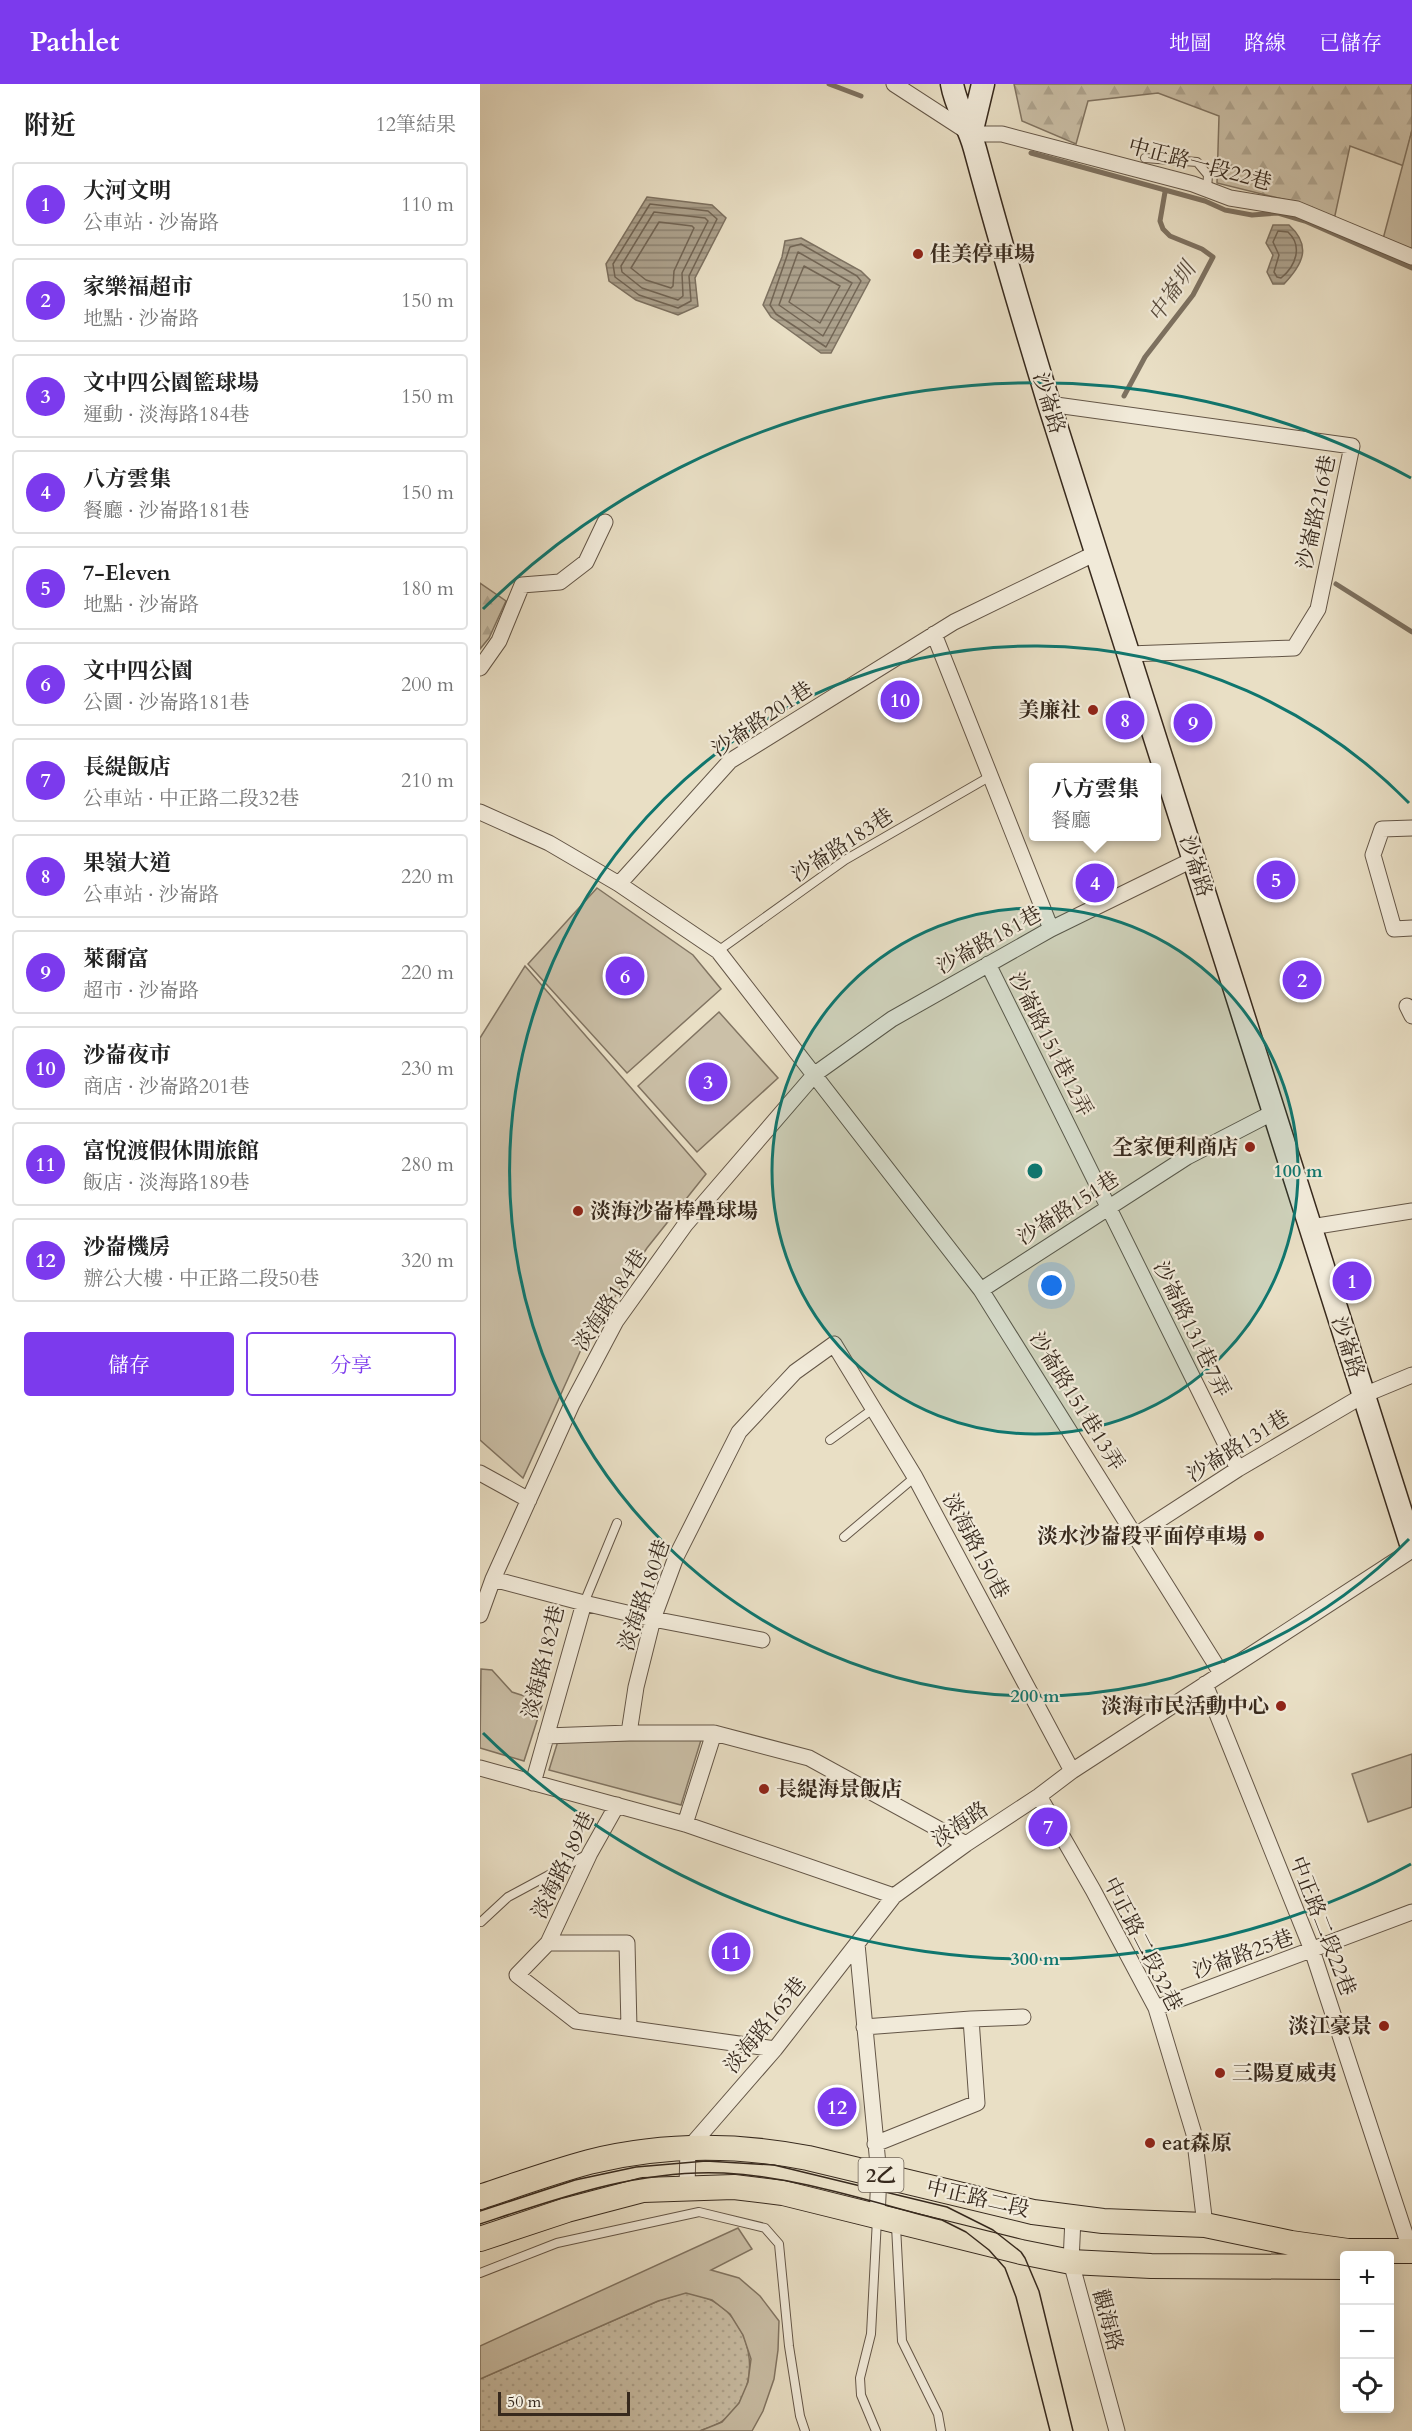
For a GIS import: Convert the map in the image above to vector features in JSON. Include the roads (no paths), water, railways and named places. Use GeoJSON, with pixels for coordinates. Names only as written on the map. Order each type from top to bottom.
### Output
{"type":"FeatureCollection","features":[{"type":"Feature","properties":{"kind":"main road","name":"中正路二段"},"geometry":{"type":"LineString","coordinates":[[480,2197],[592,2161],[641,2153],[730,2147],[770,2150],[1033,2212],[1073,2218],[1205,2225],[1291,2243],[1348,2251],[1412,2256]]}},
{"type":"Feature","properties":{"kind":"main road","name":"中正路二段"},"geometry":{"type":"LineString","coordinates":[[480,2239],[608,2198],[643,2190],[687,2187],[758,2188],[1071,2262],[1151,2266],[1340,2267]]}},
{"type":"Feature","properties":{"kind":"main road"},"geometry":{"type":"LineString","coordinates":[[1394,2265],[1412,2256]]}},
{"type":"Feature","properties":{"kind":"street"},"geometry":{"type":"LineString","coordinates":[[894,84],[971,134],[983,84]]}},
{"type":"Feature","properties":{"kind":"street","name":"沙崙路"},"geometry":{"type":"LineString","coordinates":[[952,84],[954,98],[971,134],[1049,404],[1412,1548]]}},
{"type":"Feature","properties":{"kind":"street","name":"中正路一段22巷"},"geometry":{"type":"LineString","coordinates":[[971,134],[1002,134],[1193,184],[1230,198],[1297,209],[1412,256]]}},
{"type":"Feature","properties":{"kind":"street","name":"沙崙路216巷"},"geometry":{"type":"LineString","coordinates":[[1049,404],[1352,446],[1318,609],[1294,648],[1129,654]]}},
{"type":"Feature","properties":{"kind":"street"},"geometry":{"type":"LineString","coordinates":[[480,668],[500,640],[522,585],[560,582],[586,562],[605,522]]}},
{"type":"Feature","properties":{"kind":"street","name":"沙崙路201巷"},"geometry":{"type":"LineString","coordinates":[[619,884],[730,761],[954,622],[1096,553]]}},
{"type":"Feature","properties":{"kind":"street"},"geometry":{"type":"LineString","coordinates":[[934,634],[1051,929]]}},
{"type":"Feature","properties":{"kind":"street"},"geometry":{"type":"LineString","coordinates":[[480,812],[549,843],[619,884],[718,951],[981,1290]]}},
{"type":"Feature","properties":{"kind":"street"},"geometry":{"type":"LineString","coordinates":[[1412,828],[1382,829],[1373,855],[1394,929],[1412,928]]}},
{"type":"Feature","properties":{"kind":"street","name":"沙崙路181巷"},"geometry":{"type":"LineString","coordinates":[[815,1074],[892,1019],[988,964],[1051,929],[1194,859]]}},
{"type":"Feature","properties":{"kind":"street","name":"沙崙路151巷12弄"},"geometry":{"type":"LineString","coordinates":[[988,964],[1110,1207]]}},
{"type":"Feature","properties":{"kind":"street","name":"淡海路184巷"},"geometry":{"type":"LineString","coordinates":[[480,1615],[493,1580],[572,1404],[616,1321],[685,1225],[815,1074]]}},
{"type":"Feature","properties":{"kind":"street","name":"沙崙路151巷"},"geometry":{"type":"LineString","coordinates":[[981,1290],[1187,1157],[1274,1112]]}},
{"type":"Feature","properties":{"kind":"street","name":"沙崙路131巷7弄"},"geometry":{"type":"LineString","coordinates":[[1110,1207],[1238,1469]]}},
{"type":"Feature","properties":{"kind":"street"},"geometry":{"type":"LineString","coordinates":[[1311,1227],[1412,1211]]}},
{"type":"Feature","properties":{"kind":"street","name":"沙崙路151巷13弄"},"geometry":{"type":"LineString","coordinates":[[981,1290],[1137,1535],[1221,1673]]}},
{"type":"Feature","properties":{"kind":"street","name":"淡海路150巷"},"geometry":{"type":"LineString","coordinates":[[834,1344],[915,1477],[1072,1771]]}},
{"type":"Feature","properties":{"kind":"street","name":"淡海路180巷"},"geometry":{"type":"LineString","coordinates":[[629,1733],[636,1687],[653,1619],[676,1557],[739,1432],[795,1372],[834,1344]]}},
{"type":"Feature","properties":{"kind":"street","name":"沙崙路131巷"},"geometry":{"type":"LineString","coordinates":[[1137,1535],[1238,1469],[1364,1395],[1412,1375]]}},
{"type":"Feature","properties":{"kind":"street"},"geometry":{"type":"LineString","coordinates":[[481,1476],[529,1500]]}},
{"type":"Feature","properties":{"kind":"street","name":"淡海路"},"geometry":{"type":"LineString","coordinates":[[894,1896],[1072,1771],[1412,1548]]}},
{"type":"Feature","properties":{"kind":"street","name":"淡海路182巷"},"geometry":{"type":"LineString","coordinates":[[493,1580],[584,1603],[532,1783]]}},
{"type":"Feature","properties":{"kind":"street"},"geometry":{"type":"LineString","coordinates":[[584,1603],[762,1640]]}},
{"type":"Feature","properties":{"kind":"street","name":"中正路二段22巷"},"geometry":{"type":"LineString","coordinates":[[1205,1684],[1312,1950],[1412,2256]]}},
{"type":"Feature","properties":{"kind":"street"},"geometry":{"type":"LineString","coordinates":[[546,1736],[714,1733],[809,1758],[966,1844]]}},
{"type":"Feature","properties":{"kind":"street"},"geometry":{"type":"LineString","coordinates":[[685,1824],[714,1733]]}},
{"type":"Feature","properties":{"kind":"street"},"geometry":{"type":"LineString","coordinates":[[480,1768],[685,1824],[894,1896]]}},
{"type":"Feature","properties":{"kind":"street","name":"中正路二段32巷"},"geometry":{"type":"LineString","coordinates":[[1039,1796],[1094,1890],[1156,2008],[1194,2134],[1205,2225]]}},
{"type":"Feature","properties":{"kind":"street","name":"淡海路189巷"},"geometry":{"type":"LineString","coordinates":[[616,1805],[590,1853],[548,1943],[517,1975],[576,2021],[775,2049]]}},
{"type":"Feature","properties":{"kind":"street","name":"淡海路165巷"},"geometry":{"type":"LineString","coordinates":[[688,2149],[775,2049],[894,1896]]}},
{"type":"Feature","properties":{"kind":"street","name":"沙崙路25巷"},"geometry":{"type":"LineString","coordinates":[[1156,2008],[1412,1912]]}},
{"type":"Feature","properties":{"kind":"street","name":"淡海路189巷"},"geometry":{"type":"LineString","coordinates":[[548,1943],[627,1943],[629,2028]]}},
{"type":"Feature","properties":{"kind":"street"},"geometry":{"type":"LineString","coordinates":[[857,1944],[875,2144],[886,2219]]}},
{"type":"Feature","properties":{"kind":"street"},"geometry":{"type":"LineString","coordinates":[[864,2027],[1023,2017]]}},
{"type":"Feature","properties":{"kind":"street"},"geometry":{"type":"LineString","coordinates":[[875,2144],[977,2103],[971,2019]]}},
{"type":"Feature","properties":{"kind":"street"},"geometry":{"type":"LineString","coordinates":[[687,2187],[688,2149]]}},
{"type":"Feature","properties":{"kind":"street","name":"觀海路"},"geometry":{"type":"LineString","coordinates":[[1073,2218],[1071,2262],[1117,2431]]}},
{"type":"Feature","properties":{"kind":"lane"},"geometry":{"type":"LineString","coordinates":[[1145,158],[1197,162],[1208,175],[1207,189]]}},
{"type":"Feature","properties":{"kind":"lane","name":"沙崙路183巷"},"geometry":{"type":"LineString","coordinates":[[718,951],[845,860],[989,777]]}},
{"type":"Feature","properties":{"kind":"lane"},"geometry":{"type":"LineString","coordinates":[[830,1440],[873,1409]]}},
{"type":"Feature","properties":{"kind":"lane"},"geometry":{"type":"LineString","coordinates":[[844,1537],[915,1477]]}},
{"type":"Feature","properties":{"kind":"lane"},"geometry":{"type":"LineString","coordinates":[[584,1603],[617,1523]]}},
{"type":"Feature","properties":{"kind":"lane"},"geometry":{"type":"LineString","coordinates":[[481,1922],[508,1897],[590,1853]]}},
{"type":"Feature","properties":{"kind":"lane"},"geometry":{"type":"LineString","coordinates":[[480,2273],[557,2243],[699,2212],[765,2228],[779,2244],[789,2346],[800,2416],[805,2431]]}},
{"type":"Feature","properties":{"kind":"lane"},"geometry":{"type":"LineString","coordinates":[[876,2431],[861,2395],[860,2378],[871,2334],[886,2219]]}},
{"type":"Feature","properties":{"kind":"lane"},"geometry":{"type":"LineString","coordinates":[[886,2219],[902,2341],[938,2414],[941,2431]]}},
{"type":"Feature","properties":{"kind":"water"},"geometry":{"type":"Polygon","coordinates":[[[647,197],[712,205],[726,218],[695,278],[698,306],[678,315],[636,300],[609,281],[606,264],[647,197]]]}},
{"type":"Feature","properties":{"kind":"water"},"geometry":{"type":"Polygon","coordinates":[[[1273,225],[1289,225],[1301,240],[1303,248],[1300,262],[1284,284],[1273,284],[1267,272],[1273,255],[1266,243],[1273,225]]]}},
{"type":"Feature","properties":{"kind":"water"},"geometry":{"type":"Polygon","coordinates":[[[801,238],[861,271],[870,280],[831,353],[821,353],[771,317],[763,305],[782,257],[785,241],[801,238]]]}},
{"type":"Feature","properties":{"kind":"waterway","name":"中崙圳"},"geometry":{"type":"LineString","coordinates":[[829,84],[861,96]]}},
{"type":"Feature","properties":{"kind":"waterway","name":"中崙圳"},"geometry":{"type":"LineString","coordinates":[[1031,153],[1205,201],[1225,210],[1252,215],[1278,213],[1305,221],[1412,268]]}},
{"type":"Feature","properties":{"kind":"waterway","name":"中崙圳"},"geometry":{"type":"LineString","coordinates":[[1124,396],[1145,357],[1193,295],[1213,257],[1202,249],[1170,236],[1163,229],[1160,221],[1165,192]]}},
{"type":"Feature","properties":{"kind":"waterway","name":"中崙圳"},"geometry":{"type":"LineString","coordinates":[[1336,584],[1412,632]]}},
{"type":"Feature","properties":{"kind":"tram line"},"geometry":{"type":"LineString","coordinates":[[480,2211],[575,2180],[636,2167],[706,2161],[774,2165],[947,2207],[993,2230],[1021,2252],[1025,2258],[1039,2291],[1073,2431]]}},
{"type":"Feature","properties":{"kind":"tram line"},"geometry":{"type":"LineString","coordinates":[[480,2224],[600,2187],[692,2173],[752,2175],[807,2185],[942,2220],[966,2232],[989,2250],[1005,2268],[1016,2297],[1050,2431]]}},
{"type":"Feature","properties":{"kind":"place","name":"佳美停車場"},"geometry":{"type":"Point","coordinates":[918,254]}},
{"type":"Feature","properties":{"kind":"place","name":"沙崙夜市"},"geometry":{"type":"Point","coordinates":[900,700]}},
{"type":"Feature","properties":{"kind":"place","name":"美廉社"},"geometry":{"type":"Point","coordinates":[1093,710]}},
{"type":"Feature","properties":{"kind":"place","name":"果嶺大道"},"geometry":{"type":"Point","coordinates":[1125,720]}},
{"type":"Feature","properties":{"kind":"place","name":"萊爾富"},"geometry":{"type":"Point","coordinates":[1193,723]}},
{"type":"Feature","properties":{"kind":"place","name":"7-Eleven"},"geometry":{"type":"Point","coordinates":[1276,880]}},
{"type":"Feature","properties":{"kind":"place","name":"八方雲集"},"geometry":{"type":"Point","coordinates":[1095,883]}},
{"type":"Feature","properties":{"kind":"place","name":"文中四公園"},"geometry":{"type":"Point","coordinates":[625,976]}},
{"type":"Feature","properties":{"kind":"place","name":"家樂福超市"},"geometry":{"type":"Point","coordinates":[1302,980]}},
{"type":"Feature","properties":{"kind":"place","name":"文中四公園籃球場"},"geometry":{"type":"Point","coordinates":[708,1082]}},
{"type":"Feature","properties":{"kind":"place","name":"全家便利商店"},"geometry":{"type":"Point","coordinates":[1250,1147]}},
{"type":"Feature","properties":{"kind":"place","name":"淡海沙崙棒疊球場"},"geometry":{"type":"Point","coordinates":[578,1211]}},
{"type":"Feature","properties":{"kind":"place","name":"大河文明"},"geometry":{"type":"Point","coordinates":[1352,1281]}},
{"type":"Feature","properties":{"kind":"place","name":"淡水沙崙段平面停車場"},"geometry":{"type":"Point","coordinates":[1259,1536]}},
{"type":"Feature","properties":{"kind":"place","name":"淡海市民活動中心"},"geometry":{"type":"Point","coordinates":[1281,1706]}},
{"type":"Feature","properties":{"kind":"place","name":"長緹海景飯店"},"geometry":{"type":"Point","coordinates":[764,1789]}},
{"type":"Feature","properties":{"kind":"place","name":"長緹飯店"},"geometry":{"type":"Point","coordinates":[1048,1827]}},
{"type":"Feature","properties":{"kind":"place","name":"富悅渡假休閒旅館"},"geometry":{"type":"Point","coordinates":[731,1952]}},
{"type":"Feature","properties":{"kind":"place","name":"淡江豪景"},"geometry":{"type":"Point","coordinates":[1384,2026]}},
{"type":"Feature","properties":{"kind":"place","name":"三陽夏威夷"},"geometry":{"type":"Point","coordinates":[1220,2073]}},
{"type":"Feature","properties":{"kind":"place","name":"沙崙機房"},"geometry":{"type":"Point","coordinates":[837,2107]}},
{"type":"Feature","properties":{"kind":"place","name":"eat森原"},"geometry":{"type":"Point","coordinates":[1150,2143]}}]}
